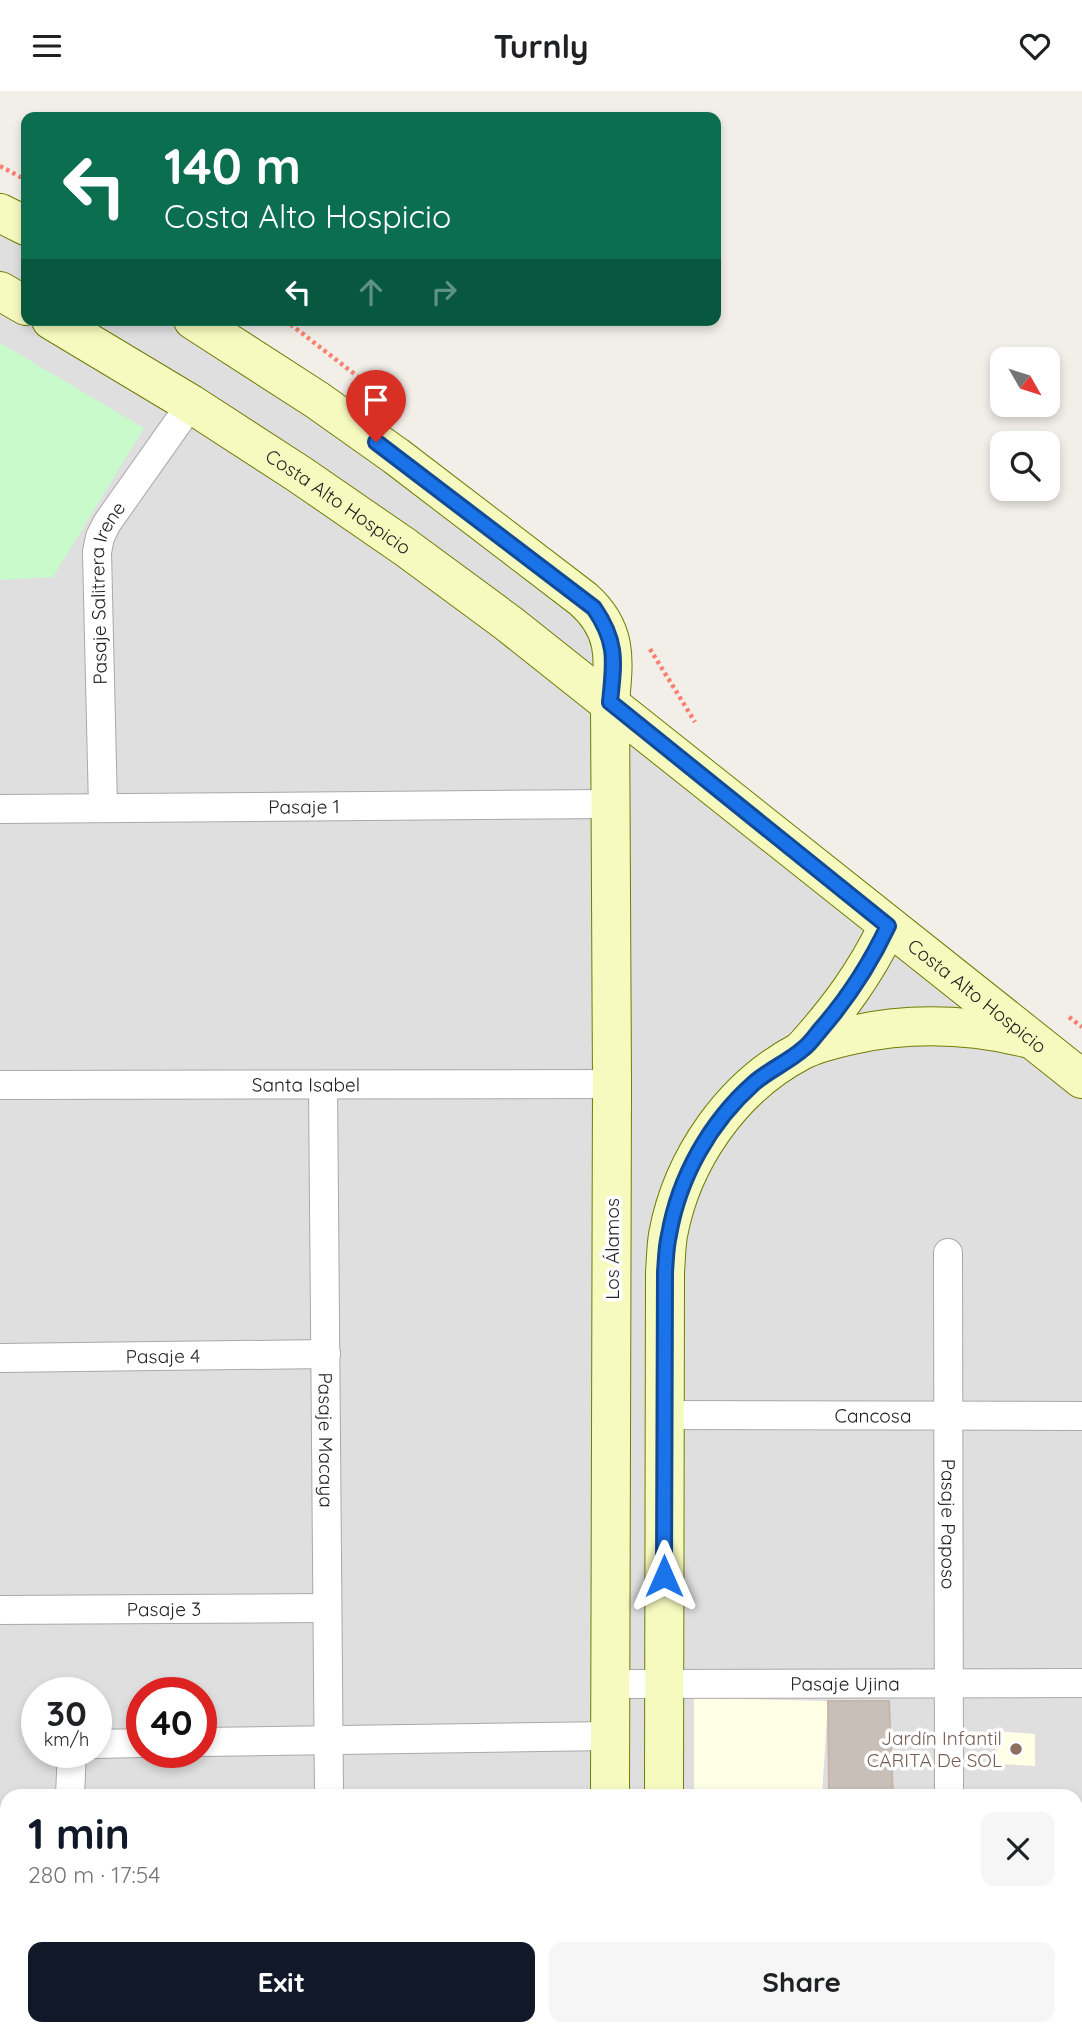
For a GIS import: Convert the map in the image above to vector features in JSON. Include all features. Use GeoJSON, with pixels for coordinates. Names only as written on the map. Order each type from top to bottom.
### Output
{"type":"FeatureCollection","features":[{"type":"Feature","properties":{"kind":"street"},"geometry":{"type":"LineString","coordinates":[[0,213],[21,224]]}},
{"type":"Feature","properties":{"kind":"street"},"geometry":{"type":"LineString","coordinates":[[0,291],[21,303]]}},
{"type":"Feature","properties":{"kind":"street","name":"Costa Alto Hospicio"},"geometry":{"type":"LineString","coordinates":[[61,326],[191,404],[405,547],[610,702],[1082,1079]]}},
{"type":"Feature","properties":{"kind":"street"},"geometry":{"type":"LineString","coordinates":[[201,326],[305,392],[396,456],[594,608],[609,632],[613,649],[610,702]]}},
{"type":"Feature","properties":{"kind":"street","name":"Pasaje Salitrera Irene"},"geometry":{"type":"LineString","coordinates":[[103,808],[97,552],[100,537],[107,523],[191,404]]}},
{"type":"Feature","properties":{"kind":"street","name":"Los Álamos"},"geometry":{"type":"LineString","coordinates":[[610,702],[610,1789]]}},
{"type":"Feature","properties":{"kind":"street","name":"Pasaje 1"},"geometry":{"type":"LineString","coordinates":[[0,809],[610,804]]}},
{"type":"Feature","properties":{"kind":"street"},"geometry":{"type":"LineString","coordinates":[[803,1049],[848,995],[877,950],[888,926]]}},
{"type":"Feature","properties":{"kind":"street"},"geometry":{"type":"LineString","coordinates":[[664,1789],[665,1272],[668,1235],[677,1200],[691,1167],[702,1146],[729,1108],[754,1083],[803,1049],[874,1030],[910,1026],[994,1030],[1035,1040]]}},
{"type":"Feature","properties":{"kind":"street","name":"Santa Isabel"},"geometry":{"type":"LineString","coordinates":[[0,1085],[612,1084]]}},
{"type":"Feature","properties":{"kind":"street","name":"Pasaje Macaya"},"geometry":{"type":"LineString","coordinates":[[323,1085],[329,1789]]}},
{"type":"Feature","properties":{"kind":"street","name":"Pasaje Paposo"},"geometry":{"type":"LineString","coordinates":[[948,1254],[949,1789]]}},
{"type":"Feature","properties":{"kind":"street","name":"Pasaje 4"},"geometry":{"type":"LineString","coordinates":[[0,1358],[326,1354]]}},
{"type":"Feature","properties":{"kind":"street","name":"Cancosa"},"geometry":{"type":"LineString","coordinates":[[663,1415],[1082,1416]]}},
{"type":"Feature","properties":{"kind":"street","name":"Pasaje 3"},"geometry":{"type":"LineString","coordinates":[[0,1610],[327,1608]]}},
{"type":"Feature","properties":{"kind":"street","name":"Pasaje Ujina"},"geometry":{"type":"LineString","coordinates":[[611,1684],[1082,1683]]}},
{"type":"Feature","properties":{"kind":"street"},"geometry":{"type":"LineString","coordinates":[[217,1742],[610,1736]]}},
{"type":"Feature","properties":{"kind":"street"},"geometry":{"type":"LineString","coordinates":[[70,1789],[71,1768]]}},
{"type":"Feature","properties":{"kind":"path"},"geometry":{"type":"LineString","coordinates":[[0,166],[21,177]]}},
{"type":"Feature","properties":{"kind":"path"},"geometry":{"type":"LineString","coordinates":[[293,326],[403,412]]}},
{"type":"Feature","properties":{"kind":"path"},"geometry":{"type":"LineString","coordinates":[[646,643],[696,724]]}},
{"type":"Feature","properties":{"kind":"path"},"geometry":{"type":"LineString","coordinates":[[1060,1010],[1082,1027]]}},
{"type":"Feature","properties":{"kind":"shaded area"},"geometry":{"type":"Polygon","coordinates":[[[0,199],[21,210],[21,326],[225,326],[566,573],[631,724],[1082,1060],[1082,1789],[0,1789],[0,199]]]}},
{"type":"Feature","properties":{"kind":"shaded area"},"geometry":{"type":"Polygon","coordinates":[[[694,1698],[828,1701],[822,1789],[694,1789],[694,1698]]]}},
{"type":"Feature","properties":{"kind":"shaded area","name":"Jardín Infantil CARITA De SOL"},"geometry":{"type":"Polygon","coordinates":[[[996,1731],[1035,1734],[1035,1766],[997,1764],[996,1731]]]}},
{"type":"Feature","properties":{"kind":"green space"},"geometry":{"type":"Polygon","coordinates":[[[0,343],[144,428],[53,577],[0,580],[0,343]]]}},
{"type":"Feature","properties":{"kind":"building"},"geometry":{"type":"Polygon","coordinates":[[[828,1701],[889,1701],[893,1789],[829,1789],[828,1701]]]}},
{"type":"Feature","properties":{"kind":"place","name":"Jardín Infantil CARITA De SOL"},"geometry":{"type":"Point","coordinates":[1016,1749]}},
{"type":"Feature","properties":{"kind":"route"},"geometry":{"type":"LineString","coordinates":[[376,442],[594,608],[609,632],[613,649],[610,702],[888,926],[863,974],[833,1015],[803,1049],[754,1083],[729,1108],[699,1151],[677,1200],[668,1235],[665,1272],[664,1576]]}}]}
